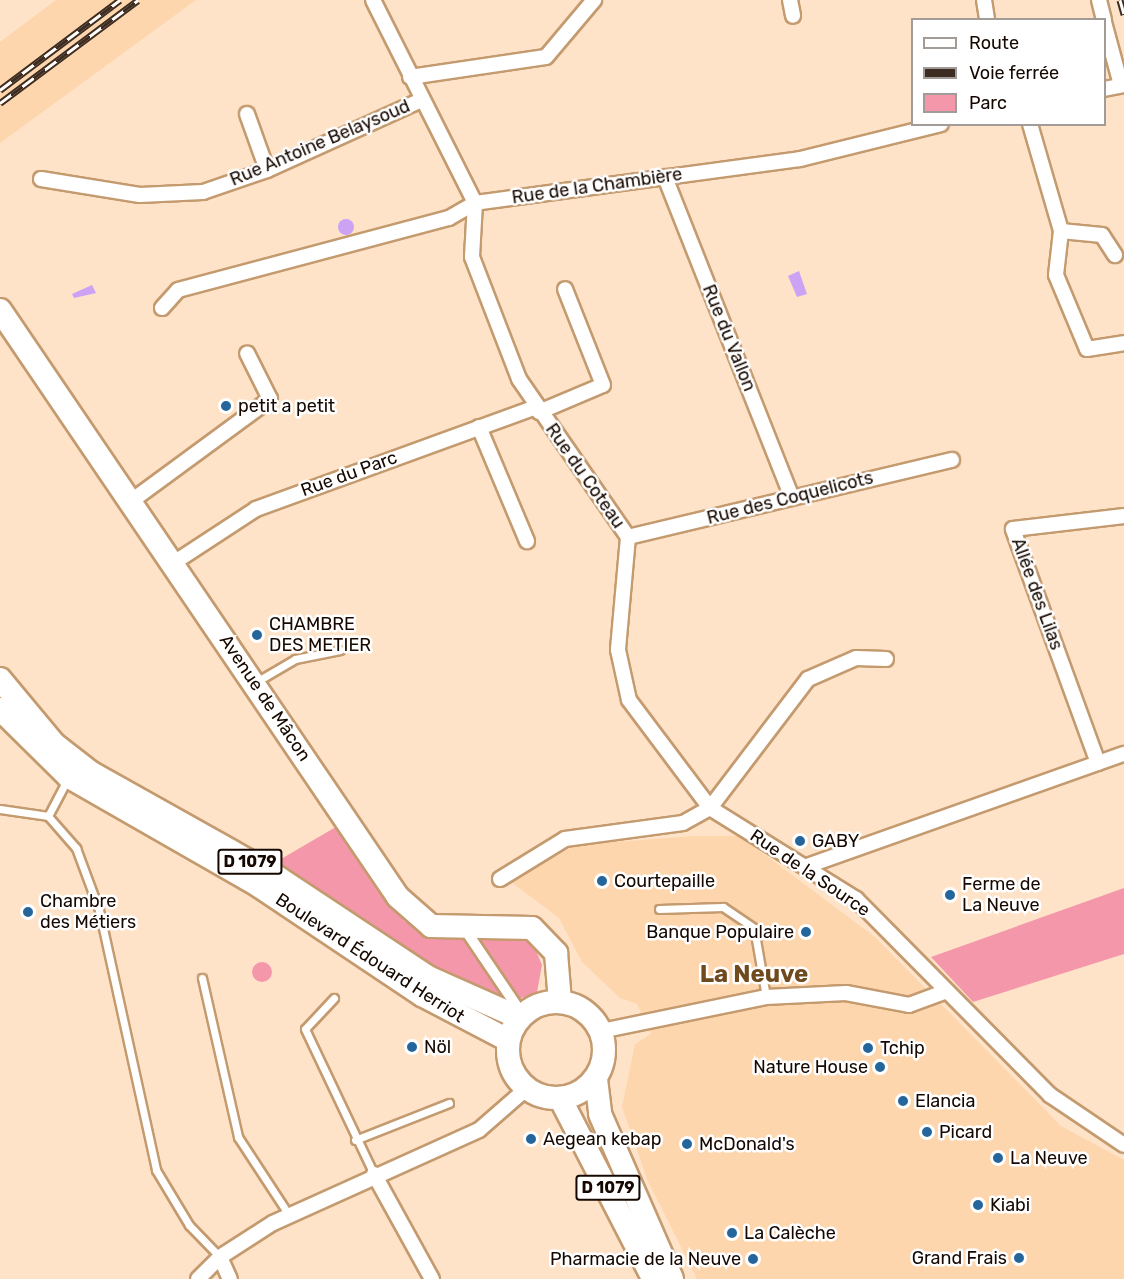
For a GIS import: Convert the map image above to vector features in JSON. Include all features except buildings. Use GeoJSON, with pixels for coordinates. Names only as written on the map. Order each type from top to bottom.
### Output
{"type":"FeatureCollection","features":[{"type":"Feature","properties":{"kind":"main road","name":"Avenue de Mâcon"},"geometry":{"type":"LineString","coordinates":[[0,310],[411,913],[431,926],[464,927],[509,924],[532,928],[546,938],[556,953],[560,1002]]}},
{"type":"Feature","properties":{"kind":"main road","name":"Boulevard Édouard Herriot"},"geometry":{"type":"LineString","coordinates":[[0,679],[54,744],[90,772],[277,877],[428,977],[521,1016]]}},
{"type":"Feature","properties":{"kind":"main road","name":"Boulevard Édouard Herriot"},"geometry":{"type":"LineString","coordinates":[[0,709],[69,777],[259,886],[422,995],[508,1040]]}},
{"type":"Feature","properties":{"kind":"main road"},"geometry":{"type":"LineString","coordinates":[[560,1002],[585,1011],[601,1030],[604,1055],[596,1079],[560,1098],[526,1089],[510,1067],[508,1040],[521,1016],[560,1002]]}},
{"type":"Feature","properties":{"kind":"main road","name":"D 1079"},"geometry":{"type":"LineString","coordinates":[[596,1079],[604,1125],[672,1279]]}},
{"type":"Feature","properties":{"kind":"main road","name":"D 1079"},"geometry":{"type":"LineString","coordinates":[[560,1098],[654,1279]]}},
{"type":"Feature","properties":{"kind":"street"},"geometry":{"type":"LineString","coordinates":[[162,308],[178,290],[449,218],[475,203],[421,100],[373,0]]}},
{"type":"Feature","properties":{"kind":"street"},"geometry":{"type":"LineString","coordinates":[[410,77],[546,57],[594,0]]}},
{"type":"Feature","properties":{"kind":"street"},"geometry":{"type":"LineString","coordinates":[[790,0],[793,16]]}},
{"type":"Feature","properties":{"kind":"street"},"geometry":{"type":"LineString","coordinates":[[984,0],[987,18]]}},
{"type":"Feature","properties":{"kind":"street"},"geometry":{"type":"LineString","coordinates":[[1098,0],[1103,18]]}},
{"type":"Feature","properties":{"kind":"street"},"geometry":{"type":"LineString","coordinates":[[1106,28],[1123,85],[1106,88]]}},
{"type":"Feature","properties":{"kind":"street","name":"Rue Antoine Belaysoud"},"geometry":{"type":"LineString","coordinates":[[41,179],[140,195],[203,192],[267,170],[421,100]]}},
{"type":"Feature","properties":{"kind":"street"},"geometry":{"type":"LineString","coordinates":[[247,114],[267,170]]}},
{"type":"Feature","properties":{"kind":"street","name":"Rue de la Chambière"},"geometry":{"type":"LineString","coordinates":[[475,203],[800,159],[932,126]]}},
{"type":"Feature","properties":{"kind":"street"},"geometry":{"type":"LineString","coordinates":[[1031,126],[1061,231],[1056,275],[1087,349],[1124,343]]}},
{"type":"Feature","properties":{"kind":"street","name":"Rue du Vallon"},"geometry":{"type":"LineString","coordinates":[[665,177],[792,498]]}},
{"type":"Feature","properties":{"kind":"street","name":"Rue du Coteau"},"geometry":{"type":"LineString","coordinates":[[475,203],[472,257],[480,287],[538,409],[628,537],[621,677],[628,700],[710,808]]}},
{"type":"Feature","properties":{"kind":"street"},"geometry":{"type":"LineString","coordinates":[[1061,231],[1102,235],[1116,255]]}},
{"type":"Feature","properties":{"kind":"street","name":"Rue du Parc"},"geometry":{"type":"LineString","coordinates":[[172,564],[256,509],[603,385],[565,289]]}},
{"type":"Feature","properties":{"kind":"street"},"geometry":{"type":"LineString","coordinates":[[130,502],[270,399],[247,353]]}},
{"type":"Feature","properties":{"kind":"street"},"geometry":{"type":"LineString","coordinates":[[479,428],[527,541]]}},
{"type":"Feature","properties":{"kind":"street","name":"Rue des Coquelicots"},"geometry":{"type":"LineString","coordinates":[[628,537],[952,460]]}},
{"type":"Feature","properties":{"kind":"street","name":"Allée des Lilas"},"geometry":{"type":"LineString","coordinates":[[1098,763],[1013,529],[1124,516]]}},
{"type":"Feature","properties":{"kind":"street"},"geometry":{"type":"LineString","coordinates":[[500,879],[565,839],[683,823],[710,808],[808,679],[856,658],[886,658]]}},
{"type":"Feature","properties":{"kind":"street"},"geometry":{"type":"LineString","coordinates":[[807,866],[1124,754]]}},
{"type":"Feature","properties":{"kind":"street","name":"Rue de la Source"},"geometry":{"type":"LineString","coordinates":[[710,808],[807,866],[884,924],[1050,1095],[1124,1145]]}},
{"type":"Feature","properties":{"kind":"street"},"geometry":{"type":"LineString","coordinates":[[464,927],[521,1016]]}},
{"type":"Feature","properties":{"kind":"street"},"geometry":{"type":"LineString","coordinates":[[601,1030],[766,997],[846,993],[909,1005],[947,991]]}},
{"type":"Feature","properties":{"kind":"street"},"geometry":{"type":"LineString","coordinates":[[198,1279],[220,1257],[289,1215],[374,1174],[479,1130],[526,1089]]}},
{"type":"Feature","properties":{"kind":"street"},"geometry":{"type":"LineString","coordinates":[[374,1174],[432,1279]]}},
{"type":"Feature","properties":{"kind":"street"},"geometry":{"type":"LineString","coordinates":[[220,1257],[230,1279]]}},
{"type":"Feature","properties":{"kind":"lane"},"geometry":{"type":"LineString","coordinates":[[254,683],[295,659],[340,650]]}},
{"type":"Feature","properties":{"kind":"lane"},"geometry":{"type":"LineString","coordinates":[[48,816],[69,777]]}},
{"type":"Feature","properties":{"kind":"lane"},"geometry":{"type":"LineString","coordinates":[[0,809],[48,816],[76,848],[99,910],[156,1170],[189,1225],[220,1257]]}},
{"type":"Feature","properties":{"kind":"lane"},"geometry":{"type":"LineString","coordinates":[[659,909],[723,907],[754,928],[766,997]]}},
{"type":"Feature","properties":{"kind":"lane"},"geometry":{"type":"LineString","coordinates":[[202,978],[238,1137],[289,1215]]}},
{"type":"Feature","properties":{"kind":"lane"},"geometry":{"type":"LineString","coordinates":[[334,998],[305,1029],[355,1140],[374,1174]]}},
{"type":"Feature","properties":{"kind":"lane"},"geometry":{"type":"LineString","coordinates":[[355,1140],[449,1104]]}},
{"type":"Feature","properties":{"kind":"shaded area"},"geometry":{"type":"Polygon","coordinates":[[[56,0],[196,0],[0,143],[0,42],[56,0]]]}},
{"type":"Feature","properties":{"kind":"shaded area"},"geometry":{"type":"Polygon","coordinates":[[[346,219],[352,221],[354,227],[352,233],[346,235],[340,233],[338,227],[340,221],[346,219]]]}},
{"type":"Feature","properties":{"kind":"shaded area"},"geometry":{"type":"Polygon","coordinates":[[[799,271],[807,294],[797,297],[788,276],[799,271]]]}},
{"type":"Feature","properties":{"kind":"shaded area"},"geometry":{"type":"Polygon","coordinates":[[[92,285],[96,293],[74,298],[72,294],[92,285]]]}},
{"type":"Feature","properties":{"kind":"shaded area","name":"La Neuve"},"geometry":{"type":"Polygon","coordinates":[[[693,836],[740,836],[875,937],[1061,1126],[1124,1160],[1124,1279],[697,1279],[647,1179],[622,1107],[635,1044],[651,1034],[637,1004],[620,998],[582,962],[559,918],[511,882],[576,845],[693,836]]]}},
{"type":"Feature","properties":{"kind":"green space"},"geometry":{"type":"Polygon","coordinates":[[[341,824],[404,921],[429,934],[516,936],[534,946],[542,965],[537,992],[508,1003],[463,990],[269,866],[341,824]]]}},
{"type":"Feature","properties":{"kind":"green space"},"geometry":{"type":"Polygon","coordinates":[[[1124,888],[1124,954],[973,1002],[931,957],[1124,888]]]}},
{"type":"Feature","properties":{"kind":"green space"},"geometry":{"type":"Polygon","coordinates":[[[262,962],[269,965],[272,972],[269,979],[262,982],[255,979],[252,972],[255,965],[262,962]]]}},
{"type":"Feature","properties":{"kind":"railway"},"geometry":{"type":"LineString","coordinates":[[0,90],[120,0]]}},
{"type":"Feature","properties":{"kind":"railway"},"geometry":{"type":"LineString","coordinates":[[0,103],[138,0]]}},
{"type":"Feature","properties":{"kind":"railway"},"geometry":{"type":"LineString","coordinates":[[1120,0],[1124,14]]}},
{"type":"Feature","properties":{"kind":"place","name":"petit a petit"},"geometry":{"type":"Point","coordinates":[226,406]}},
{"type":"Feature","properties":{"kind":"place","name":"CHAMBRE DES METIER"},"geometry":{"type":"Point","coordinates":[257,635]}},
{"type":"Feature","properties":{"kind":"place","name":"GABY"},"geometry":{"type":"Point","coordinates":[800,841]}},
{"type":"Feature","properties":{"kind":"place","name":"Courtepaille"},"geometry":{"type":"Point","coordinates":[602,881]}},
{"type":"Feature","properties":{"kind":"place","name":"Ferme de La Neuve"},"geometry":{"type":"Point","coordinates":[950,895]}},
{"type":"Feature","properties":{"kind":"place","name":"Chambre des Métiers"},"geometry":{"type":"Point","coordinates":[28,912]}},
{"type":"Feature","properties":{"kind":"place","name":"Banque Populaire"},"geometry":{"type":"Point","coordinates":[806,932]}},
{"type":"Feature","properties":{"kind":"place","name":"Nöl"},"geometry":{"type":"Point","coordinates":[412,1047]}},
{"type":"Feature","properties":{"kind":"place","name":"Tchip"},"geometry":{"type":"Point","coordinates":[868,1048]}},
{"type":"Feature","properties":{"kind":"place","name":"Nature House"},"geometry":{"type":"Point","coordinates":[880,1067]}},
{"type":"Feature","properties":{"kind":"place","name":"Elancia"},"geometry":{"type":"Point","coordinates":[903,1101]}},
{"type":"Feature","properties":{"kind":"place","name":"Picard"},"geometry":{"type":"Point","coordinates":[927,1132]}},
{"type":"Feature","properties":{"kind":"place","name":"Aegean kebap"},"geometry":{"type":"Point","coordinates":[531,1139]}},
{"type":"Feature","properties":{"kind":"place","name":"McDonald's"},"geometry":{"type":"Point","coordinates":[687,1144]}},
{"type":"Feature","properties":{"kind":"place","name":"La Neuve"},"geometry":{"type":"Point","coordinates":[998,1158]}},
{"type":"Feature","properties":{"kind":"place","name":"Kiabi"},"geometry":{"type":"Point","coordinates":[978,1205]}},
{"type":"Feature","properties":{"kind":"place","name":"La Calèche"},"geometry":{"type":"Point","coordinates":[732,1233]}},
{"type":"Feature","properties":{"kind":"place","name":"Grand Frais"},"geometry":{"type":"Point","coordinates":[1019,1258]}},
{"type":"Feature","properties":{"kind":"place","name":"Pharmacie de la Neuve"},"geometry":{"type":"Point","coordinates":[753,1259]}},
{"type":"Feature","properties":{"kind":"district","name":"La Neuve"},"geometry":{"type":"Point","coordinates":[754,975]}}]}
